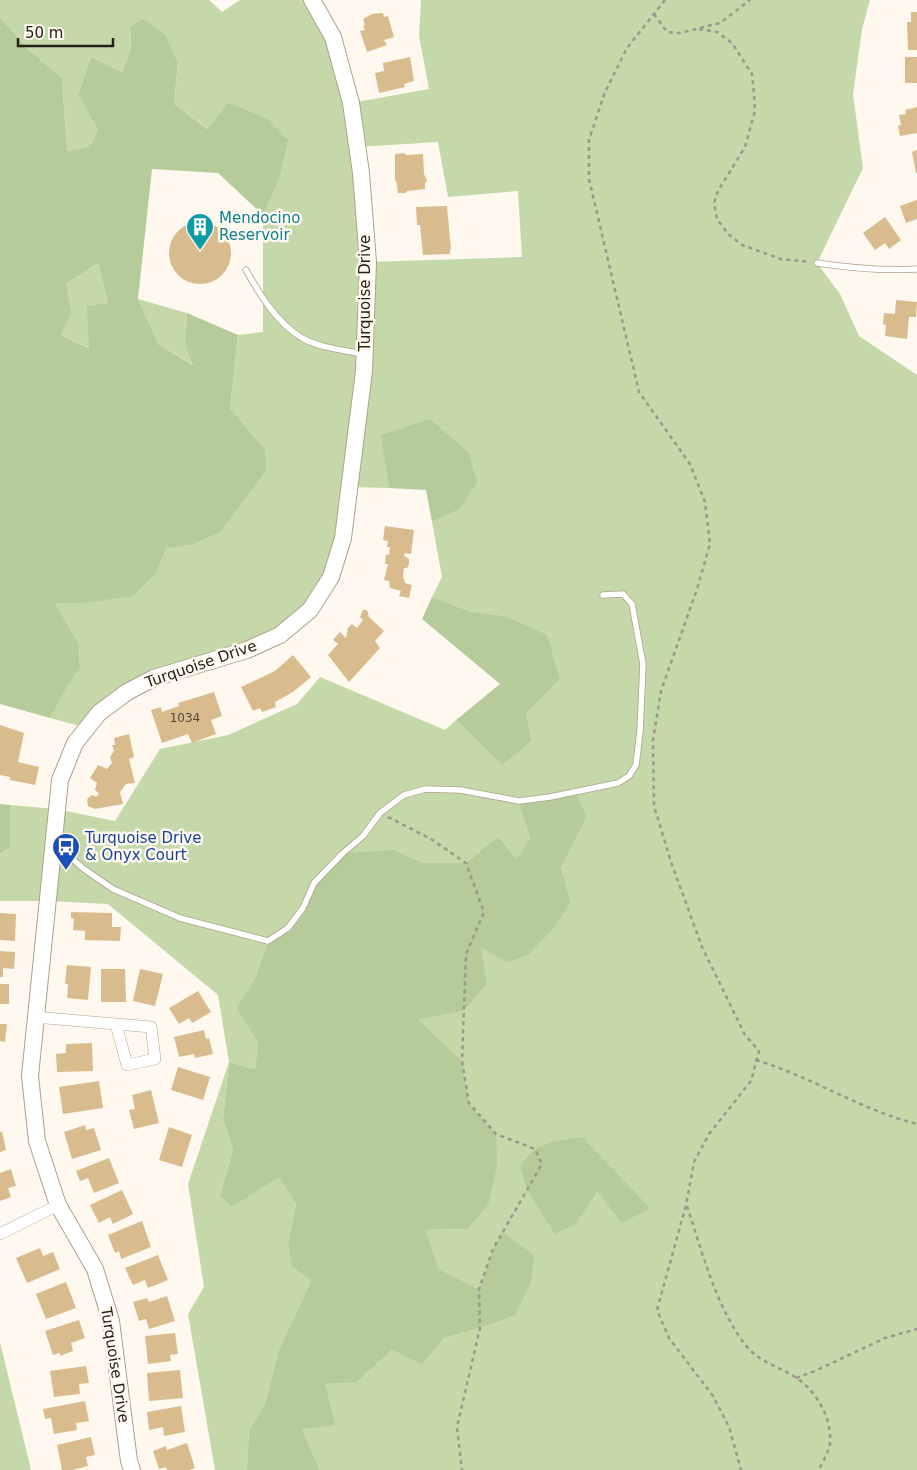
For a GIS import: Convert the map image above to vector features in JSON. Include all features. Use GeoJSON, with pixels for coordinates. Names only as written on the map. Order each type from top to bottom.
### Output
{"type":"FeatureCollection","features":[{"type":"Feature","properties":{"kind":"street","name":"Turquoise Drive"},"geometry":{"type":"LineString","coordinates":[[132,1470],[129,1461],[110,1321],[95,1269],[58,1205],[37,1141],[30,1076],[34,1017],[60,780],[75,743],[99,713],[127,692],[154,678],[247,650],[280,635],[310,610],[331,576],[343,538],[364,371],[368,262],[361,173],[351,103],[333,37],[312,0]]}},
{"type":"Feature","properties":{"kind":"street"},"geometry":{"type":"LineString","coordinates":[[34,1017],[116,1024]]}},
{"type":"Feature","properties":{"kind":"street"},"geometry":{"type":"LineString","coordinates":[[0,1234],[58,1205]]}},
{"type":"Feature","properties":{"kind":"lane"},"geometry":{"type":"LineString","coordinates":[[817,263],[860,269],[917,269]]}},
{"type":"Feature","properties":{"kind":"lane"},"geometry":{"type":"LineString","coordinates":[[246,270],[258,291],[285,325],[303,339],[365,355]]}},
{"type":"Feature","properties":{"kind":"lane"},"geometry":{"type":"LineString","coordinates":[[53,842],[84,869],[113,889],[180,918],[268,941],[288,928],[303,908],[314,883],[343,853],[363,836],[380,813],[404,795],[425,789],[460,790],[519,801],[550,797],[618,783],[630,776],[636,764],[639,739],[643,664],[632,604],[623,594],[603,595]]}},
{"type":"Feature","properties":{"kind":"path"},"geometry":{"type":"LineString","coordinates":[[665,0],[627,48],[605,92],[589,140],[589,179],[639,392],[690,464],[705,502],[710,544],[697,589],[661,691],[653,740],[654,806],[671,862],[702,947],[745,1034],[758,1051],[751,1081],[709,1134],[694,1162],[686,1205],[657,1310],[669,1338],[713,1396],[729,1427],[741,1470]]}},
{"type":"Feature","properties":{"kind":"path"},"geometry":{"type":"LineString","coordinates":[[654,14],[667,32],[680,33],[720,23],[750,0]]}},
{"type":"Feature","properties":{"kind":"path"},"geometry":{"type":"LineString","coordinates":[[699,29],[717,32],[732,43],[752,74],[754,94],[755,111],[745,147],[718,191],[714,203],[717,219],[728,234],[742,245],[781,259],[817,263]]}},
{"type":"Feature","properties":{"kind":"path"},"geometry":{"type":"LineString","coordinates":[[380,813],[431,839],[466,863],[484,912],[466,954],[462,1061],[468,1103],[496,1134],[535,1149],[542,1164],[493,1249],[479,1289],[480,1328],[457,1427],[462,1470]]}},
{"type":"Feature","properties":{"kind":"path"},"geometry":{"type":"LineString","coordinates":[[756,1060],[783,1068],[894,1118],[917,1124]]}},
{"type":"Feature","properties":{"kind":"path"},"geometry":{"type":"LineString","coordinates":[[686,1205],[723,1309],[742,1341],[762,1361],[796,1378],[814,1393],[828,1420],[830,1443],[819,1470]]}},
{"type":"Feature","properties":{"kind":"path"},"geometry":{"type":"LineString","coordinates":[[796,1378],[885,1338],[917,1329]]}},
{"type":"Feature","properties":{"kind":"green space"},"geometry":{"type":"Polygon","coordinates":[[[0,0],[209,0],[222,12],[240,0],[312,0],[351,103],[429,89],[419,36],[421,0],[870,0],[862,29],[853,94],[863,168],[817,263],[840,294],[859,336],[917,375],[917,1470],[320,1470],[302,1429],[325,1384],[356,1383],[392,1350],[422,1365],[444,1338],[515,1316],[493,1249],[479,1289],[439,1269],[424,1230],[467,1229],[496,1134],[469,1103],[462,1061],[417,1020],[464,1011],[487,984],[482,948],[571,902],[561,868],[587,817],[530,838],[516,859],[498,836],[466,863],[423,863],[395,850],[303,908],[288,928],[268,941],[255,978],[236,1008],[258,1043],[255,1069],[229,1062],[218,995],[108,904],[0,901],[0,854],[10,847],[10,805],[56,809],[115,821],[160,749],[228,735],[297,704],[320,677],[445,730],[456,720],[502,765],[526,714],[560,679],[504,616],[469,611],[432,597],[442,577],[432,522],[458,510],[382,435],[389,488],[350,487],[331,577],[280,635],[154,678],[87,728],[50,718],[63,691],[80,668],[79,644],[55,603],[83,603],[157,572],[166,549],[191,545],[265,449],[230,408],[238,335],[263,332],[263,215],[279,180],[174,104],[178,63],[166,35],[130,27],[131,50],[122,72],[91,57],[78,95],[98,130],[91,147],[67,151],[62,78],[28,49],[0,17],[0,0]],[[438,142],[357,147],[368,262],[522,257],[518,191],[448,197],[438,142]]]}},
{"type":"Feature","properties":{"kind":"green space"},"geometry":{"type":"Polygon","coordinates":[[[0,17],[28,49],[62,78],[67,151],[90,147],[98,130],[78,95],[91,57],[122,72],[131,50],[130,27],[143,19],[166,35],[178,63],[174,104],[208,129],[228,103],[266,118],[288,140],[279,180],[263,215],[218,173],[152,169],[138,299],[159,345],[193,365],[185,344],[187,313],[238,335],[230,408],[265,449],[266,470],[221,531],[191,545],[166,549],[157,572],[133,596],[83,603],[55,603],[79,644],[80,668],[64,691],[50,718],[0,704],[0,17]],[[98,263],[66,284],[72,313],[61,335],[89,348],[87,306],[108,303],[98,263]]]}},
{"type":"Feature","properties":{"kind":"green space"},"geometry":{"type":"Polygon","coordinates":[[[98,263],[108,303],[90,348],[61,335],[72,313],[66,284],[98,263]]]}},
{"type":"Feature","properties":{"kind":"green space"},"geometry":{"type":"Polygon","coordinates":[[[138,299],[187,313],[185,344],[194,365],[159,345],[138,299]]]}},
{"type":"Feature","properties":{"kind":"green space"},"geometry":{"type":"Polygon","coordinates":[[[430,419],[469,453],[477,483],[458,510],[432,522],[426,490],[389,488],[381,435],[430,419]]]}},
{"type":"Feature","properties":{"kind":"green space"},"geometry":{"type":"Polygon","coordinates":[[[432,597],[469,611],[504,616],[547,635],[560,679],[526,714],[531,741],[502,765],[456,720],[500,684],[422,619],[432,597]]]}},
{"type":"Feature","properties":{"kind":"green space"},"geometry":{"type":"Polygon","coordinates":[[[575,792],[587,817],[561,868],[571,902],[554,928],[528,955],[507,962],[482,948],[487,984],[464,1011],[418,1020],[462,1061],[469,1103],[496,1134],[497,1165],[488,1205],[467,1229],[425,1230],[439,1269],[479,1289],[493,1249],[503,1232],[534,1255],[531,1282],[515,1316],[444,1338],[422,1365],[392,1350],[356,1383],[325,1384],[335,1425],[302,1429],[320,1470],[247,1470],[249,1430],[265,1404],[279,1349],[311,1281],[292,1266],[288,1243],[296,1204],[279,1177],[232,1207],[220,1196],[233,1149],[223,1119],[229,1062],[255,1069],[258,1043],[236,1008],[255,978],[268,941],[288,928],[303,908],[314,883],[343,853],[395,850],[423,863],[466,863],[498,836],[516,859],[530,838],[519,801],[575,792]]]}},
{"type":"Feature","properties":{"kind":"green space"},"geometry":{"type":"Polygon","coordinates":[[[0,804],[10,805],[10,847],[0,854],[0,804]]]}},
{"type":"Feature","properties":{"kind":"green space"},"geometry":{"type":"Polygon","coordinates":[[[229,1062],[223,1119],[233,1149],[220,1196],[232,1207],[279,1176],[296,1204],[288,1243],[311,1281],[279,1349],[265,1404],[249,1430],[247,1470],[215,1470],[188,1314],[204,1287],[188,1184],[229,1062]]]}},
{"type":"Feature","properties":{"kind":"green space"},"geometry":{"type":"Polygon","coordinates":[[[582,1137],[650,1208],[622,1223],[597,1191],[576,1224],[555,1234],[527,1190],[520,1165],[535,1149],[554,1141],[582,1137]]]}},
{"type":"Feature","properties":{"kind":"green space"},"geometry":{"type":"Polygon","coordinates":[[[0,1342],[31,1470],[0,1470],[0,1342]]]}},
{"type":"Feature","properties":{"kind":"building"},"geometry":{"type":"Polygon","coordinates":[[[911,12],[917,12],[917,50],[908,50],[907,22],[911,22],[911,12]]]}},
{"type":"Feature","properties":{"kind":"building"},"geometry":{"type":"Polygon","coordinates":[[[383,13],[384,17],[388,16],[394,37],[384,40],[387,45],[367,52],[360,31],[365,30],[363,19],[372,14],[383,13]]]}},
{"type":"Feature","properties":{"kind":"building"},"geometry":{"type":"Polygon","coordinates":[[[410,57],[414,81],[404,84],[405,87],[379,93],[375,73],[384,71],[383,63],[410,57]]]}},
{"type":"Feature","properties":{"kind":"building"},"geometry":{"type":"Polygon","coordinates":[[[905,57],[917,57],[917,83],[905,83],[905,57]]]}},
{"type":"Feature","properties":{"kind":"building"},"geometry":{"type":"Polygon","coordinates":[[[917,107],[917,133],[900,136],[898,126],[901,125],[899,115],[906,114],[905,110],[917,107]]]}},
{"type":"Feature","properties":{"kind":"building"},"geometry":{"type":"Polygon","coordinates":[[[917,150],[917,173],[916,173],[912,152],[917,150]]]}},
{"type":"Feature","properties":{"kind":"building"},"geometry":{"type":"Polygon","coordinates":[[[405,153],[405,155],[423,154],[424,174],[427,181],[425,189],[398,193],[395,181],[395,154],[405,153]]]}},
{"type":"Feature","properties":{"kind":"building"},"geometry":{"type":"Polygon","coordinates":[[[917,200],[917,219],[906,223],[900,206],[917,200]]]}},
{"type":"Feature","properties":{"kind":"building"},"geometry":{"type":"Polygon","coordinates":[[[447,206],[450,254],[423,255],[420,225],[417,225],[416,207],[447,206]]]}},
{"type":"Feature","properties":{"kind":"building"},"geometry":{"type":"Polygon","coordinates":[[[885,217],[901,240],[889,249],[885,243],[875,250],[863,233],[885,217]]]}},
{"type":"Feature","properties":{"kind":"building","name":"Mendocino Reservoir"},"geometry":{"type":"Polygon","coordinates":[[[194,222],[206,222],[222,231],[229,241],[231,253],[229,265],[222,275],[206,284],[194,284],[183,279],[174,270],[169,259],[169,247],[174,236],[183,227],[194,222]]]}},
{"type":"Feature","properties":{"kind":"building"},"geometry":{"type":"Polygon","coordinates":[[[896,300],[917,302],[916,317],[909,317],[907,339],[885,336],[884,313],[895,314],[896,300]]]}},
{"type":"Feature","properties":{"kind":"building"},"geometry":{"type":"Polygon","coordinates":[[[385,526],[414,530],[411,554],[405,553],[404,556],[409,559],[407,568],[404,568],[403,576],[405,583],[412,585],[409,598],[399,596],[401,591],[390,588],[389,581],[384,580],[388,564],[385,564],[386,554],[389,555],[390,547],[387,547],[388,541],[383,540],[385,526]]]}},
{"type":"Feature","properties":{"kind":"building"},"geometry":{"type":"Polygon","coordinates":[[[363,610],[367,610],[369,617],[384,631],[375,641],[380,648],[349,682],[328,655],[338,644],[333,640],[340,632],[346,638],[348,628],[352,624],[357,628],[363,620],[360,617],[363,610]]]}},
{"type":"Feature","properties":{"kind":"building"},"geometry":{"type":"Polygon","coordinates":[[[293,655],[311,677],[293,692],[275,702],[276,707],[262,712],[260,708],[253,711],[241,687],[275,671],[293,655]]]}},
{"type":"Feature","properties":{"kind":"building"},"geometry":{"type":"Polygon","coordinates":[[[214,692],[222,716],[211,720],[216,734],[192,743],[188,734],[162,743],[151,710],[161,707],[162,712],[179,706],[178,703],[214,692]]]}},
{"type":"Feature","properties":{"kind":"building"},"geometry":{"type":"Polygon","coordinates":[[[0,725],[24,733],[18,762],[39,767],[35,785],[10,780],[10,777],[0,775],[0,725]]]}},
{"type":"Feature","properties":{"kind":"building"},"geometry":{"type":"Polygon","coordinates":[[[129,734],[134,757],[129,759],[135,783],[126,784],[120,792],[123,804],[95,809],[88,806],[87,800],[89,797],[93,795],[96,797],[99,794],[95,790],[97,783],[90,778],[98,765],[107,769],[112,763],[110,757],[114,751],[112,745],[115,745],[114,738],[129,734]]]}},
{"type":"Feature","properties":{"kind":"building"},"geometry":{"type":"Polygon","coordinates":[[[71,912],[112,913],[112,927],[121,927],[120,941],[85,940],[85,931],[73,930],[74,919],[71,918],[71,912]]]}},
{"type":"Feature","properties":{"kind":"building"},"geometry":{"type":"Polygon","coordinates":[[[0,913],[16,914],[15,941],[0,940],[0,913]]]}},
{"type":"Feature","properties":{"kind":"building"},"geometry":{"type":"Polygon","coordinates":[[[0,951],[15,952],[14,969],[3,968],[3,977],[0,977],[0,951]]]}},
{"type":"Feature","properties":{"kind":"building"},"geometry":{"type":"Polygon","coordinates":[[[67,965],[91,967],[88,1000],[67,998],[68,984],[65,984],[67,965]]]}},
{"type":"Feature","properties":{"kind":"building"},"geometry":{"type":"Polygon","coordinates":[[[101,969],[125,969],[126,1002],[101,1002],[101,969]]]}},
{"type":"Feature","properties":{"kind":"building"},"geometry":{"type":"Polygon","coordinates":[[[140,969],[163,974],[155,1006],[133,1001],[140,969]]]}},
{"type":"Feature","properties":{"kind":"building"},"geometry":{"type":"Polygon","coordinates":[[[0,984],[9,984],[9,1004],[0,1004],[0,984]]]}},
{"type":"Feature","properties":{"kind":"building"},"geometry":{"type":"Polygon","coordinates":[[[198,991],[211,1012],[192,1023],[189,1018],[179,1024],[169,1008],[198,991]]]}},
{"type":"Feature","properties":{"kind":"building"},"geometry":{"type":"Polygon","coordinates":[[[0,1024],[7,1024],[5,1042],[0,1041],[0,1024]]]}},
{"type":"Feature","properties":{"kind":"building"},"geometry":{"type":"Polygon","coordinates":[[[204,1030],[206,1039],[209,1038],[213,1054],[195,1058],[194,1054],[179,1057],[174,1037],[204,1030]]]}},
{"type":"Feature","properties":{"kind":"building"},"geometry":{"type":"Polygon","coordinates":[[[92,1043],[93,1071],[57,1072],[56,1054],[66,1053],[66,1044],[92,1043]]]}},
{"type":"Feature","properties":{"kind":"building"},"geometry":{"type":"Polygon","coordinates":[[[178,1067],[210,1077],[203,1100],[171,1090],[178,1067]]]}},
{"type":"Feature","properties":{"kind":"building"},"geometry":{"type":"Polygon","coordinates":[[[99,1081],[103,1108],[63,1114],[59,1087],[99,1081]]]}},
{"type":"Feature","properties":{"kind":"building"},"geometry":{"type":"Polygon","coordinates":[[[151,1090],[159,1123],[134,1129],[129,1110],[135,1109],[132,1095],[151,1090]]]}},
{"type":"Feature","properties":{"kind":"building"},"geometry":{"type":"Polygon","coordinates":[[[85,1125],[86,1130],[94,1128],[101,1150],[72,1159],[64,1132],[85,1125]]]}},
{"type":"Feature","properties":{"kind":"building"},"geometry":{"type":"Polygon","coordinates":[[[169,1127],[192,1135],[182,1167],[159,1160],[169,1127]]]}},
{"type":"Feature","properties":{"kind":"building"},"geometry":{"type":"Polygon","coordinates":[[[0,1132],[2,1132],[6,1150],[0,1152],[0,1132]]]}},
{"type":"Feature","properties":{"kind":"building"},"geometry":{"type":"Polygon","coordinates":[[[109,1158],[119,1183],[94,1193],[88,1178],[80,1181],[76,1171],[109,1158]]]}},
{"type":"Feature","properties":{"kind":"building"},"geometry":{"type":"Polygon","coordinates":[[[11,1169],[16,1186],[8,1188],[11,1197],[0,1201],[0,1173],[11,1169]]]}},
{"type":"Feature","properties":{"kind":"building"},"geometry":{"type":"Polygon","coordinates":[[[122,1190],[133,1214],[113,1224],[110,1217],[99,1223],[90,1205],[122,1190]]]}},
{"type":"Feature","properties":{"kind":"building"},"geometry":{"type":"Polygon","coordinates":[[[142,1221],[151,1247],[121,1259],[119,1251],[115,1253],[108,1235],[142,1221]]]}},
{"type":"Feature","properties":{"kind":"building"},"geometry":{"type":"Polygon","coordinates":[[[40,1248],[43,1256],[53,1252],[60,1269],[27,1283],[16,1258],[40,1248]]]}},
{"type":"Feature","properties":{"kind":"building"},"geometry":{"type":"Polygon","coordinates":[[[158,1255],[168,1280],[148,1288],[145,1280],[133,1285],[125,1268],[158,1255]]]}},
{"type":"Feature","properties":{"kind":"building"},"geometry":{"type":"Polygon","coordinates":[[[66,1282],[76,1308],[46,1319],[36,1294],[66,1282]]]}},
{"type":"Feature","properties":{"kind":"building"},"geometry":{"type":"Polygon","coordinates":[[[167,1296],[175,1321],[149,1329],[146,1319],[139,1321],[133,1302],[147,1298],[149,1302],[167,1296]]]}},
{"type":"Feature","properties":{"kind":"building"},"geometry":{"type":"Polygon","coordinates":[[[79,1320],[85,1338],[71,1343],[73,1351],[60,1356],[60,1353],[53,1355],[45,1331],[79,1320]]]}},
{"type":"Feature","properties":{"kind":"building"},"geometry":{"type":"Polygon","coordinates":[[[175,1333],[178,1354],[170,1355],[171,1361],[148,1364],[145,1336],[175,1333]]]}},
{"type":"Feature","properties":{"kind":"building"},"geometry":{"type":"Polygon","coordinates":[[[86,1366],[89,1383],[79,1384],[80,1394],[54,1397],[50,1371],[86,1366]]]}},
{"type":"Feature","properties":{"kind":"building"},"geometry":{"type":"Polygon","coordinates":[[[180,1370],[183,1398],[149,1401],[147,1373],[180,1370]]]}},
{"type":"Feature","properties":{"kind":"building"},"geometry":{"type":"Polygon","coordinates":[[[85,1401],[89,1421],[76,1423],[77,1430],[54,1434],[51,1418],[45,1419],[43,1409],[85,1401]]]}},
{"type":"Feature","properties":{"kind":"building"},"geometry":{"type":"Polygon","coordinates":[[[181,1406],[185,1432],[164,1436],[163,1427],[149,1430],[147,1412],[181,1406]]]}},
{"type":"Feature","properties":{"kind":"building"},"geometry":{"type":"Polygon","coordinates":[[[91,1437],[95,1455],[86,1457],[88,1466],[73,1470],[62,1470],[57,1445],[91,1437]]]}},
{"type":"Feature","properties":{"kind":"building"},"geometry":{"type":"Polygon","coordinates":[[[187,1443],[195,1468],[189,1470],[167,1470],[166,1467],[159,1469],[153,1451],[166,1446],[167,1450],[187,1443]]]}},
{"type":"Feature","properties":{"kind":"place","name":"Mendocino Reservoir"},"geometry":{"type":"Point","coordinates":[200,251]}},
{"type":"Feature","properties":{"kind":"place","name":"Turquoise Drive & Onyx Court"},"geometry":{"type":"Point","coordinates":[66,871]}}]}
